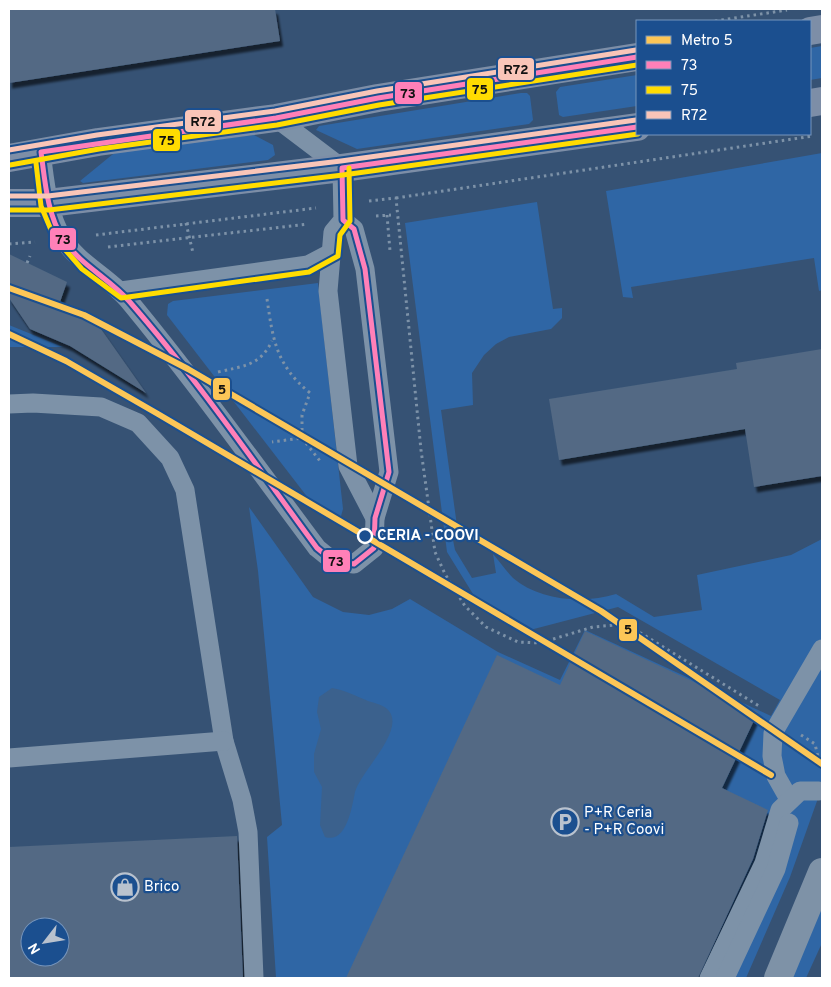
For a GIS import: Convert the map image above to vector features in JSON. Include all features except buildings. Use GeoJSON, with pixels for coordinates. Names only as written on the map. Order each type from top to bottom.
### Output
{"type":"FeatureCollection","features":[{"type":"Feature","properties":{"kind":"highway"},"geometry":{"type":"LineString","coordinates":[[778,978],[822,872]]}},
{"type":"Feature","properties":{"kind":"main road"},"geometry":{"type":"LineString","coordinates":[[9,158],[276,118],[378,98],[636,57]]}},
{"type":"Feature","properties":{"kind":"main road"},"geometry":{"type":"LineString","coordinates":[[9,203],[48,203],[342,168],[636,127]]}},
{"type":"Feature","properties":{"kind":"lane"},"geometry":{"type":"LineString","coordinates":[[276,118],[342,168],[343,212],[333,232],[328,291],[348,466],[375,518]]}},
{"type":"Feature","properties":{"kind":"lane"},"geometry":{"type":"LineString","coordinates":[[41,152],[48,203],[63,238],[73,251],[121,291],[183,367],[317,548],[333,561],[354,564],[374,548],[375,518],[389,472],[365,269],[354,229],[343,212]]}},
{"type":"Feature","properties":{"kind":"lane"},"geometry":{"type":"LineString","coordinates":[[121,291],[308,265],[331,253]]}},
{"type":"Feature","properties":{"kind":"lane"},"geometry":{"type":"LineString","coordinates":[[9,404],[33,403],[101,407],[138,423],[170,458],[185,490],[224,741],[242,800],[248,832],[254,978]]}},
{"type":"Feature","properties":{"kind":"lane"},"geometry":{"type":"LineString","coordinates":[[789,800],[776,776],[772,756],[773,733],[822,649]]}},
{"type":"Feature","properties":{"kind":"lane"},"geometry":{"type":"LineString","coordinates":[[9,758],[224,741]]}},
{"type":"Feature","properties":{"kind":"lane"},"geometry":{"type":"LineString","coordinates":[[709,978],[764,863],[780,810],[800,791],[819,791],[804,799],[791,815],[776,869],[725,978]]}},
{"type":"Feature","properties":{"kind":"path"},"geometry":{"type":"LineString","coordinates":[[722,20],[793,9]]}},
{"type":"Feature","properties":{"kind":"path"},"geometry":{"type":"LineString","coordinates":[[9,244],[186,222],[343,212],[396,198],[822,135]]}},
{"type":"Feature","properties":{"kind":"path"},"geometry":{"type":"LineString","coordinates":[[396,198],[421,450],[435,552],[445,574],[465,606],[486,626],[518,642],[540,644],[593,627],[626,624],[815,744],[818,757],[822,763]]}},
{"type":"Feature","properties":{"kind":"path"},"geometry":{"type":"LineString","coordinates":[[186,222],[193,255]]}},
{"type":"Feature","properties":{"kind":"path"},"geometry":{"type":"LineString","coordinates":[[99,248],[318,223]]}},
{"type":"Feature","properties":{"kind":"path"},"geometry":{"type":"LineString","coordinates":[[27,263],[30,256]]}},
{"type":"Feature","properties":{"kind":"path"},"geometry":{"type":"LineString","coordinates":[[267,299],[272,340],[284,366],[294,380],[310,392],[302,415],[302,438],[269,443]]}},
{"type":"Feature","properties":{"kind":"path"},"geometry":{"type":"LineString","coordinates":[[215,372],[243,367],[255,362],[266,354],[272,340]]}},
{"type":"Feature","properties":{"kind":"shaded area"},"geometry":{"type":"Polygon","coordinates":[[[822,46],[822,78],[811,80],[811,48],[822,46]]]}},
{"type":"Feature","properties":{"kind":"shaded area"},"geometry":{"type":"Polygon","coordinates":[[[636,75],[636,106],[563,117],[559,115],[556,92],[560,87],[636,75]]]}},
{"type":"Feature","properties":{"kind":"shaded area"},"geometry":{"type":"Polygon","coordinates":[[[527,93],[530,96],[533,120],[529,124],[357,149],[316,130],[319,126],[527,93]]]}},
{"type":"Feature","properties":{"kind":"shaded area"},"geometry":{"type":"Polygon","coordinates":[[[254,135],[273,145],[275,155],[268,160],[83,183],[80,181],[113,154],[122,151],[254,135]]]}},
{"type":"Feature","properties":{"kind":"shaded area"},"geometry":{"type":"Polygon","coordinates":[[[822,153],[822,290],[819,291],[814,258],[631,287],[633,298],[623,297],[606,191],[822,153]]]}},
{"type":"Feature","properties":{"kind":"shaded area"},"geometry":{"type":"Polygon","coordinates":[[[537,202],[553,309],[562,308],[562,318],[551,329],[509,337],[496,344],[484,355],[472,373],[473,405],[441,410],[458,533],[452,535],[455,550],[472,578],[496,573],[493,554],[513,578],[536,592],[549,596],[576,599],[590,599],[616,594],[654,617],[702,610],[697,575],[791,555],[822,539],[822,787],[790,877],[746,978],[276,978],[267,837],[282,825],[258,571],[249,507],[313,597],[343,612],[369,615],[392,609],[410,599],[498,652],[560,680],[585,630],[771,716],[780,700],[618,607],[530,630],[500,621],[473,594],[447,552],[405,223],[537,202]]]}},
{"type":"Feature","properties":{"kind":"shaded area"},"geometry":{"type":"Polygon","coordinates":[[[318,283],[343,509],[341,516],[335,521],[322,516],[167,315],[168,304],[173,301],[318,283]]]}},
{"type":"Feature","properties":{"kind":"shaded area"},"geometry":{"type":"Polygon","coordinates":[[[9,325],[63,347],[9,347],[9,325]]]}},
{"type":"Feature","properties":{"kind":"shaded area"},"geometry":{"type":"Polygon","coordinates":[[[332,688],[382,706],[389,711],[392,719],[387,740],[355,792],[350,814],[343,830],[339,835],[332,838],[325,837],[320,825],[322,787],[314,772],[314,754],[321,729],[317,712],[319,697],[332,688]]]}},
{"type":"Feature","properties":{"kind":"shaded area"},"geometry":{"type":"Polygon","coordinates":[[[822,903],[822,943],[806,978],[791,978],[822,903]]]}},
{"type":"Feature","properties":{"kind":"metro line","name":"5"},"geometry":{"type":"LineString","coordinates":[[9,288],[84,315],[188,369],[601,611],[822,764]]}},
{"type":"Feature","properties":{"kind":"metro line","name":"5"},"geometry":{"type":"LineString","coordinates":[[9,334],[66,361],[158,414],[771,775]]}},
{"type":"Feature","properties":{"kind":"transit line","name":"R72"},"geometry":{"type":"LineString","coordinates":[[9,150],[97,135],[275,111],[377,91],[636,50]]}},
{"type":"Feature","properties":{"kind":"transit line","name":"73"},"geometry":{"type":"LineString","coordinates":[[636,57],[378,98],[276,118],[41,152],[50,208],[63,239],[86,264],[113,285],[129,301],[154,331],[226,423],[317,548],[333,561],[354,564],[374,548],[375,518],[389,472],[365,269],[354,229],[343,220],[342,168],[636,127]]}},
{"type":"Feature","properties":{"kind":"transit line","name":"75"},"geometry":{"type":"LineString","coordinates":[[10,165],[99,149],[277,125],[379,105],[636,65]]}},
{"type":"Feature","properties":{"kind":"transit line","name":"R72"},"geometry":{"type":"LineString","coordinates":[[9,196],[48,196],[341,161],[636,120]]}},
{"type":"Feature","properties":{"kind":"transit line","name":"75"},"geometry":{"type":"LineString","coordinates":[[9,210],[49,210],[343,175],[636,134]]}},
{"type":"Feature","properties":{"kind":"transit line","name":"75"},"geometry":{"type":"LineString","coordinates":[[36,163],[41,206],[54,237],[82,269],[121,298],[309,272],[338,256],[340,235],[350,221],[349,168]]}},
{"type":"Feature","properties":{"kind":"place","name":"CERIA - COOVI"},"geometry":{"type":"Point","coordinates":[365,536]}},
{"type":"Feature","properties":{"kind":"place","name":"P+R Ceria - P+R Coovi"},"geometry":{"type":"Point","coordinates":[565,822]}},
{"type":"Feature","properties":{"kind":"place","name":"Brico"},"geometry":{"type":"Point","coordinates":[125,887]}}]}
